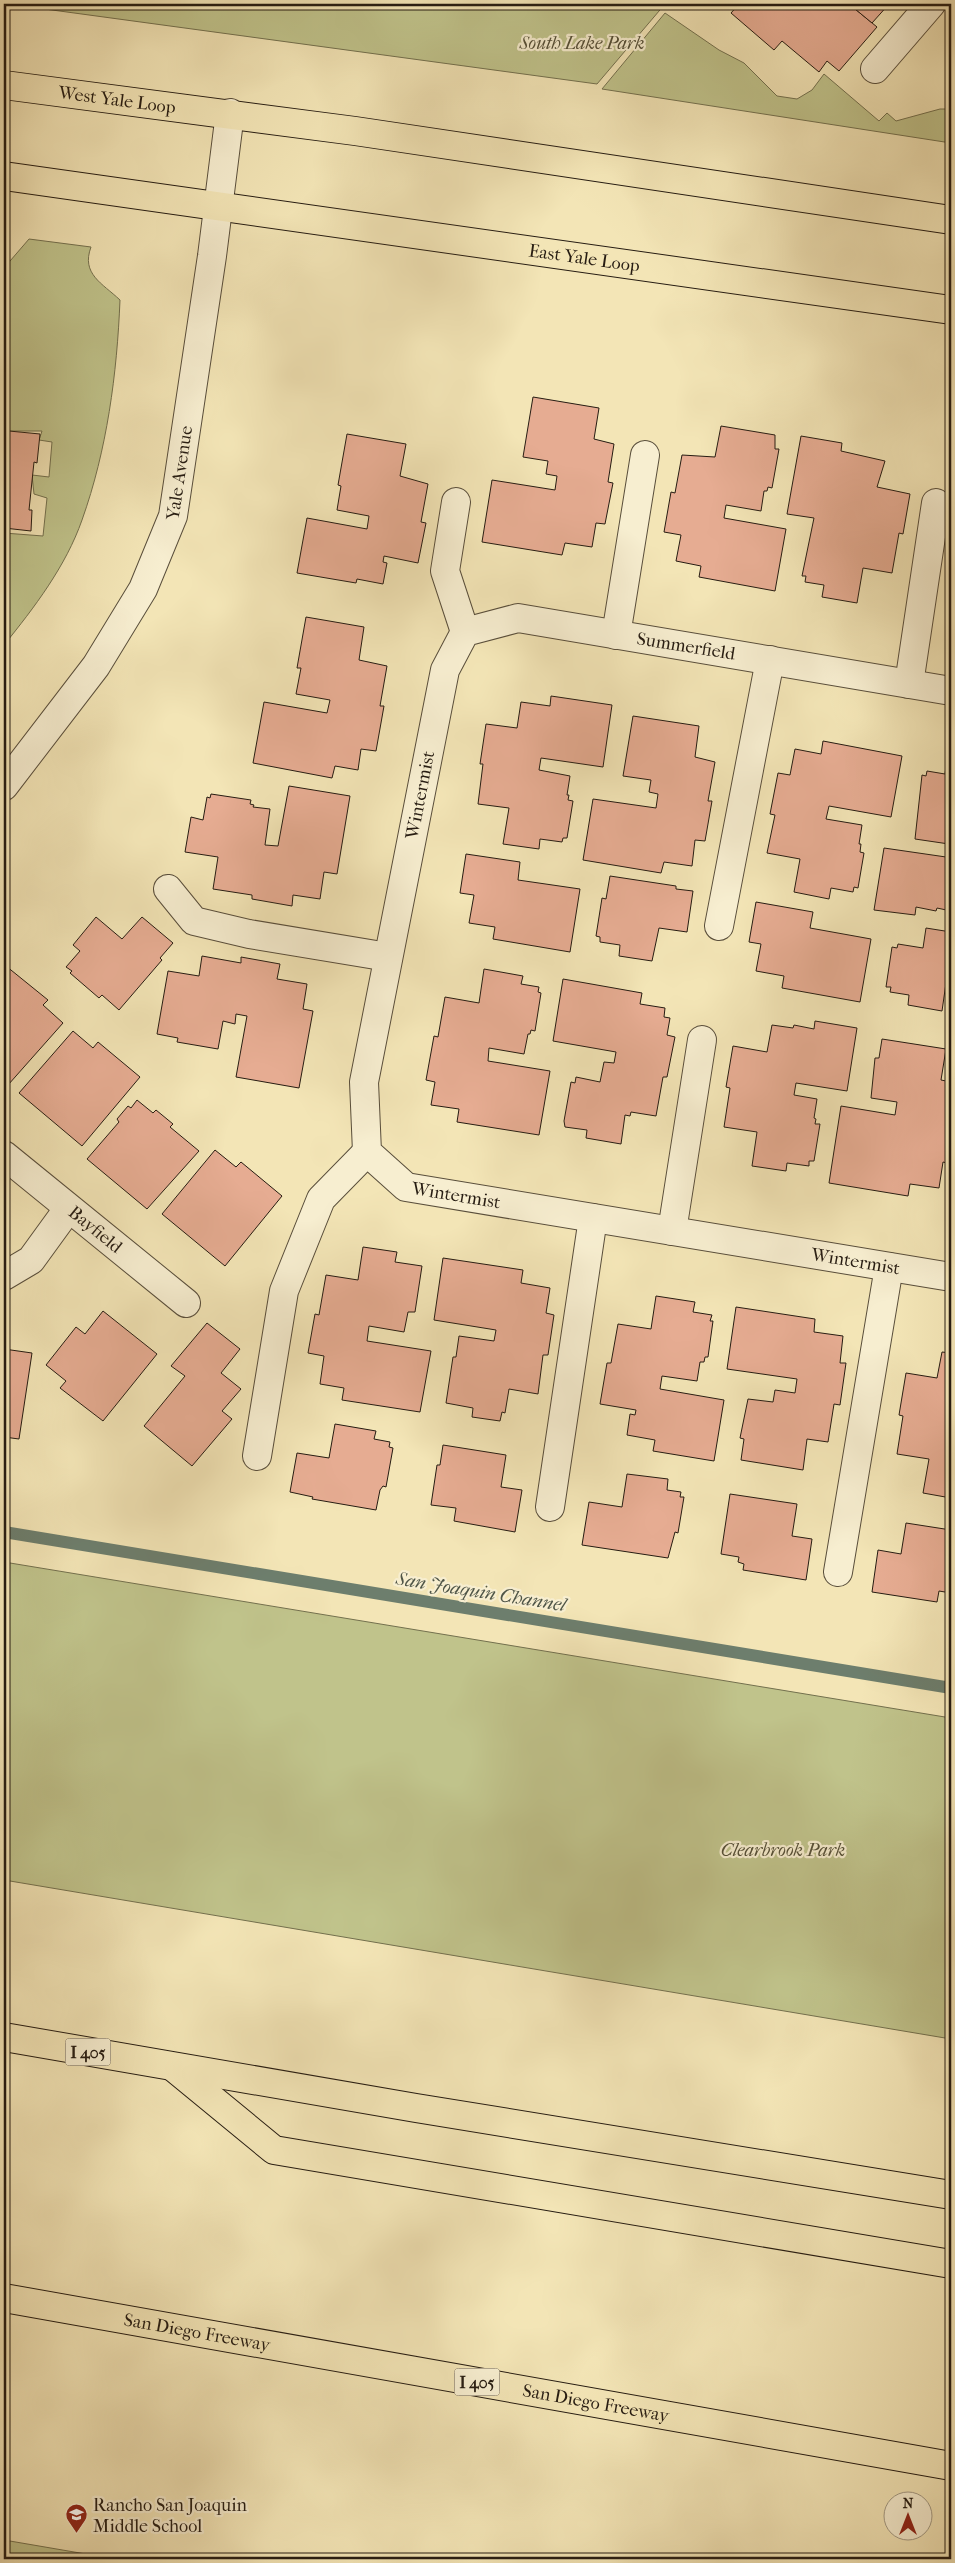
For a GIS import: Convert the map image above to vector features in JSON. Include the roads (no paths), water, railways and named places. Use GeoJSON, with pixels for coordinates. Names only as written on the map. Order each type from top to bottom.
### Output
{"type":"FeatureCollection","features":[{"type":"Feature","properties":{"kind":"main road","name":"West Yale Loop"},"geometry":{"type":"LineString","coordinates":[[4,85],[230,114]]}},
{"type":"Feature","properties":{"kind":"main road"},"geometry":{"type":"LineString","coordinates":[[230,114],[690,180],[951,220]]}},
{"type":"Feature","properties":{"kind":"main road"},"geometry":{"type":"LineString","coordinates":[[4,176],[219,205]]}},
{"type":"Feature","properties":{"kind":"main road","name":"East Yale Loop"},"geometry":{"type":"LineString","coordinates":[[219,205],[951,310]]}},
{"type":"Feature","properties":{"kind":"main road","name":"I 405"},"geometry":{"type":"LineString","coordinates":[[4,2037],[951,2195]]}},
{"type":"Feature","properties":{"kind":"main road"},"geometry":{"type":"LineString","coordinates":[[171,2066],[274,2150],[951,2264]]}},
{"type":"Feature","properties":{"kind":"main road","name":"San Diego Freeway"},"geometry":{"type":"LineString","coordinates":[[4,2298],[951,2466]]}},
{"type":"Feature","properties":{"kind":"street"},"geometry":{"type":"LineString","coordinates":[[875,69],[931,4]]}},
{"type":"Feature","properties":{"kind":"street","name":"Yale Avenue"},"geometry":{"type":"LineString","coordinates":[[4,786],[96,666],[143,589],[173,516],[219,205],[230,114]]}},
{"type":"Feature","properties":{"kind":"street"},"geometry":{"type":"LineString","coordinates":[[616,634],[645,455]]}},
{"type":"Feature","properties":{"kind":"street"},"geometry":{"type":"LineString","coordinates":[[456,502],[445,571],[465,632]]}},
{"type":"Feature","properties":{"kind":"street"},"geometry":{"type":"LineString","coordinates":[[909,684],[936,503]]}},
{"type":"Feature","properties":{"kind":"street","name":"Summerfield"},"geometry":{"type":"LineString","coordinates":[[465,632],[518,618],[951,691]]}},
{"type":"Feature","properties":{"kind":"street","name":"Wintermist"},"geometry":{"type":"LineString","coordinates":[[465,632],[444,670],[364,1082],[367,1152],[406,1187],[951,1277]]}},
{"type":"Feature","properties":{"kind":"street"},"geometry":{"type":"LineString","coordinates":[[720,926],[770,660]]}},
{"type":"Feature","properties":{"kind":"street"},"geometry":{"type":"LineString","coordinates":[[168,889],[194,920],[248,934],[388,957]]}},
{"type":"Feature","properties":{"kind":"street"},"geometry":{"type":"LineString","coordinates":[[672,1231],[702,1040]]}},
{"type":"Feature","properties":{"kind":"street"},"geometry":{"type":"LineString","coordinates":[[257,1456],[284,1291],[321,1199],[367,1152]]}},
{"type":"Feature","properties":{"kind":"street","name":"Bayfield"},"geometry":{"type":"LineString","coordinates":[[4,1155],[68,1209],[186,1303]]}},
{"type":"Feature","properties":{"kind":"street"},"geometry":{"type":"LineString","coordinates":[[4,1276],[31,1260],[68,1209]]}},
{"type":"Feature","properties":{"kind":"street"},"geometry":{"type":"LineString","coordinates":[[550,1507],[593,1218]]}},
{"type":"Feature","properties":{"kind":"street"},"geometry":{"type":"LineString","coordinates":[[838,1572],[889,1267]]}},
{"type":"Feature","properties":{"kind":"waterway","name":"San Joaquin Channel"},"geometry":{"type":"LineString","coordinates":[[4,1532],[951,1688]]}},
{"type":"Feature","properties":{"kind":"place","name":"Rancho San Joaquin Middle School"},"geometry":{"type":"Point","coordinates":[77,2534]}},
{"type":"Feature","properties":{"kind":"park label","name":"South Lake Park"},"geometry":{"type":"Point","coordinates":[582,43]}},
{"type":"Feature","properties":{"kind":"park label","name":"Clearbrook Park"},"geometry":{"type":"Point","coordinates":[783,1850]}}]}
